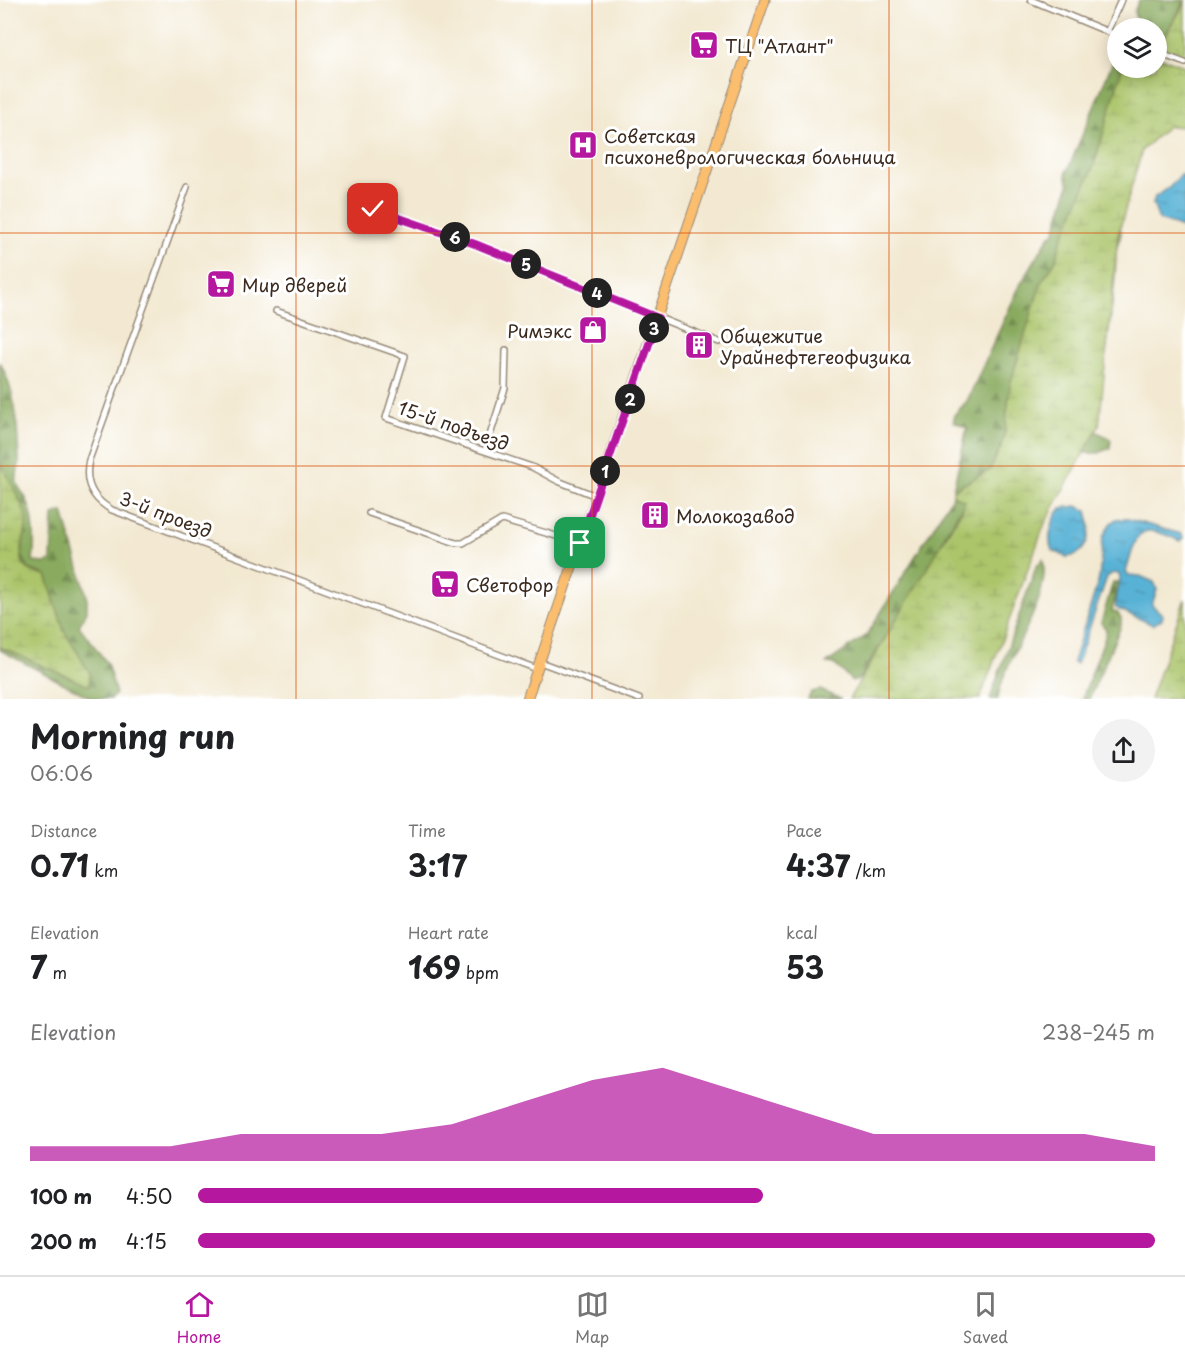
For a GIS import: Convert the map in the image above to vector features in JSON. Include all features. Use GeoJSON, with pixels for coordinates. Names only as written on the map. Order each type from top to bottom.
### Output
{"type":"FeatureCollection","features":[{"type":"Feature","properties":{"kind":"main road"},"geometry":{"type":"LineString","coordinates":[[527,699],[765,0]]}},
{"type":"Feature","properties":{"kind":"street"},"geometry":{"type":"LineString","coordinates":[[1031,0],[1107,32]]}},
{"type":"Feature","properties":{"kind":"street"},"geometry":{"type":"LineString","coordinates":[[1113,18],[1121,0]]}},
{"type":"Feature","properties":{"kind":"street"},"geometry":{"type":"LineString","coordinates":[[1167,56],[1185,63]]}},
{"type":"Feature","properties":{"kind":"street","name":"3-й проезд"},"geometry":{"type":"LineString","coordinates":[[187,187],[89,460],[87,478],[96,498],[112,510],[132,518],[539,666],[639,699]]}},
{"type":"Feature","properties":{"kind":"street"},"geometry":{"type":"LineString","coordinates":[[373,209],[475,244],[719,342]]}},
{"type":"Feature","properties":{"kind":"street","name":"15-й подъезд"},"geometry":{"type":"LineString","coordinates":[[276,311],[405,356],[386,418],[532,467],[558,482],[596,496]]}},
{"type":"Feature","properties":{"kind":"street"},"geometry":{"type":"LineString","coordinates":[[484,451],[505,388],[506,350]]}},
{"type":"Feature","properties":{"kind":"street"},"geometry":{"type":"LineString","coordinates":[[369,513],[456,543],[463,543],[502,520],[580,543]]}},
{"type":"Feature","properties":{"kind":"green space"},"geometry":{"type":"Polygon","coordinates":[[[1139,0],[1185,0],[1167,32],[1167,18],[1136,18],[1134,12],[1139,0]]]}},
{"type":"Feature","properties":{"kind":"green space"},"geometry":{"type":"Polygon","coordinates":[[[1185,3],[1185,58],[1167,52],[1167,33],[1185,3]]]}},
{"type":"Feature","properties":{"kind":"green space"},"geometry":{"type":"Polygon","coordinates":[[[1167,60],[1185,66],[1185,127],[1168,126],[1142,150],[1118,235],[1099,426],[1045,523],[980,699],[849,699],[963,508],[965,501],[953,495],[953,490],[990,470],[1000,449],[1005,433],[1010,385],[1035,302],[1042,281],[1055,262],[1062,239],[1094,166],[1119,78],[1167,78],[1167,60]]]}},
{"type":"Feature","properties":{"kind":"green space"},"geometry":{"type":"Polygon","coordinates":[[[1107,76],[1107,78],[1119,78],[1094,166],[1062,239],[1055,262],[1042,281],[1035,302],[1010,385],[1005,433],[1000,449],[990,470],[953,490],[967,428],[954,422],[954,415],[967,401],[1020,285],[1050,235],[1054,234],[1069,185],[1066,174],[1107,76]]]}},
{"type":"Feature","properties":{"kind":"green space"},"geometry":{"type":"Polygon","coordinates":[[[1120,226],[1107,348],[1104,355],[1097,311],[1120,226]]]}},
{"type":"Feature","properties":{"kind":"green space"},"geometry":{"type":"Polygon","coordinates":[[[0,362],[10,386],[15,410],[19,463],[17,480],[32,517],[33,562],[51,561],[53,515],[63,512],[87,596],[87,611],[79,626],[107,663],[116,694],[110,699],[93,699],[0,650],[0,647],[88,685],[90,673],[64,631],[46,575],[28,569],[22,562],[23,546],[0,474],[0,362]]]}},
{"type":"Feature","properties":{"kind":"green space"},"geometry":{"type":"Polygon","coordinates":[[[1093,430],[1111,439],[1110,448],[1099,453],[1075,453],[1093,430]]]}},
{"type":"Feature","properties":{"kind":"green space"},"geometry":{"type":"Polygon","coordinates":[[[0,462],[26,517],[21,552],[23,563],[30,570],[46,575],[64,631],[90,673],[89,686],[0,647],[0,462]]]}},
{"type":"Feature","properties":{"kind":"green space"},"geometry":{"type":"Polygon","coordinates":[[[953,495],[965,501],[909,601],[859,679],[852,681],[834,664],[827,663],[867,635],[953,495]]]}},
{"type":"Feature","properties":{"kind":"green space"},"geometry":{"type":"Polygon","coordinates":[[[1043,559],[1044,576],[1041,593],[1002,682],[998,699],[990,699],[1036,567],[1043,559]]]}},
{"type":"Feature","properties":{"kind":"green space"},"geometry":{"type":"Polygon","coordinates":[[[1113,582],[1118,582],[1112,611],[1117,612],[1121,618],[1121,626],[1089,699],[1082,699],[1105,637],[1106,629],[1101,623],[1113,582]]]}},
{"type":"Feature","properties":{"kind":"green space"},"geometry":{"type":"Polygon","coordinates":[[[1185,599],[1185,699],[1150,699],[1185,599]]]}},
{"type":"Feature","properties":{"kind":"green space"},"geometry":{"type":"Polygon","coordinates":[[[820,690],[841,699],[807,699],[812,692],[820,690]]]}},
{"type":"Feature","properties":{"kind":"water"},"geometry":{"type":"Polygon","coordinates":[[[1181,175],[1185,175],[1185,229],[1159,220],[1153,204],[1155,197],[1169,188],[1181,175]]]}},
{"type":"Feature","properties":{"kind":"water"},"geometry":{"type":"Polygon","coordinates":[[[1077,506],[1087,511],[1089,533],[1080,552],[1066,557],[1052,550],[1051,528],[1061,508],[1077,506]]]}},
{"type":"Feature","properties":{"kind":"water"},"geometry":{"type":"Polygon","coordinates":[[[1116,519],[1128,519],[1181,534],[1184,538],[1180,541],[1147,531],[1141,534],[1133,547],[1126,572],[1128,575],[1140,576],[1154,582],[1157,589],[1152,605],[1163,615],[1162,619],[1153,625],[1116,608],[1120,578],[1119,574],[1113,573],[1107,577],[1077,664],[1073,662],[1099,579],[1103,537],[1110,524],[1116,519]]]}},
{"type":"Feature","properties":{"kind":"place","name":"ТЦ \"Атлант\""},"geometry":{"type":"Point","coordinates":[704,45]}},
{"type":"Feature","properties":{"kind":"place","name":"Советская психоневрологическая больница"},"geometry":{"type":"Point","coordinates":[583,145]}},
{"type":"Feature","properties":{"kind":"place","name":"Мир дверей"},"geometry":{"type":"Point","coordinates":[221,284]}},
{"type":"Feature","properties":{"kind":"place","name":"Римэкс"},"geometry":{"type":"Point","coordinates":[593,330]}},
{"type":"Feature","properties":{"kind":"place","name":"Общежитие Урайнефтегеофизика"},"geometry":{"type":"Point","coordinates":[699,345]}},
{"type":"Feature","properties":{"kind":"place","name":"Молокозавод"},"geometry":{"type":"Point","coordinates":[655,515]}},
{"type":"Feature","properties":{"kind":"place","name":"Светофор"},"geometry":{"type":"Point","coordinates":[445,584]}},
{"type":"Feature","properties":{"kind":"route"},"geometry":{"type":"LineString","coordinates":[[373,209],[475,244],[658,318],[580,543]]}}]}
